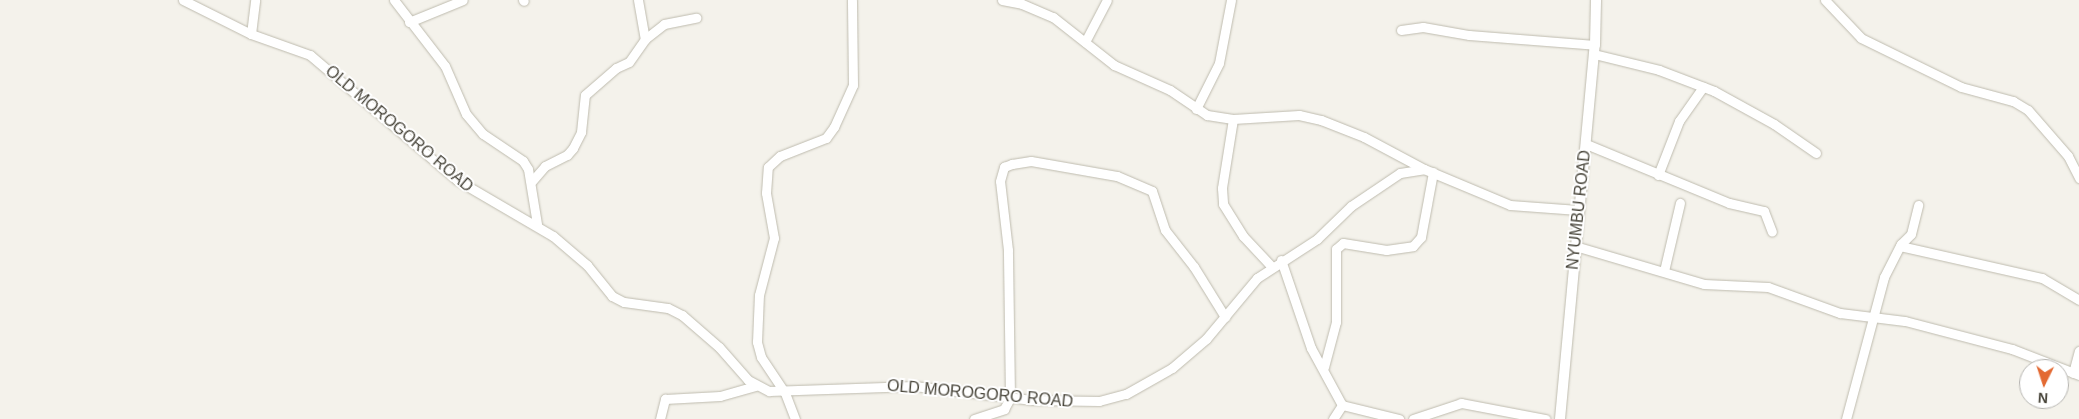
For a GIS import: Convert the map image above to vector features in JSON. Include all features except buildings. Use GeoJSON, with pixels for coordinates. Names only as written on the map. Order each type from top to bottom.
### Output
{"type":"FeatureCollection","features":[{"type":"Feature","properties":{"kind":"street","name":"OLD MOROGORO ROAD"},"geometry":{"type":"LineString","coordinates":[[183,0],[251,34],[310,55],[457,180],[480,196],[537,224],[587,265],[612,296],[624,302],[668,308],[682,315],[756,386],[785,393],[869,386],[905,386],[1010,398],[1076,403],[1126,394],[1172,368],[1206,339],[1258,278],[1281,260],[1330,229],[1352,206],[1385,181],[1400,173],[1428,170]]}},
{"type":"Feature","properties":{"kind":"street"},"geometry":{"type":"LineString","coordinates":[[251,34],[255,0]]}},
{"type":"Feature","properties":{"kind":"street"},"geometry":{"type":"LineString","coordinates":[[394,0],[408,22],[445,66],[466,114],[482,134],[524,161],[532,181],[537,224]]}},
{"type":"Feature","properties":{"kind":"street"},"geometry":{"type":"LineString","coordinates":[[408,22],[463,0]]}},
{"type":"Feature","properties":{"kind":"street"},"geometry":{"type":"LineString","coordinates":[[638,0],[645,39]]}},
{"type":"Feature","properties":{"kind":"street"},"geometry":{"type":"LineString","coordinates":[[795,419],[785,393],[761,357],[757,342],[759,295],[774,238],[766,193],[768,168],[780,156],[826,138],[834,127],[853,85],[852,0]]}},
{"type":"Feature","properties":{"kind":"street"},"geometry":{"type":"LineString","coordinates":[[1002,0],[1022,4],[1053,17],[1114,65],[1170,90],[1196,110],[1233,119],[1299,116],[1321,120],[1364,136],[1428,170],[1510,205],[1578,210]]}},
{"type":"Feature","properties":{"kind":"street"},"geometry":{"type":"LineString","coordinates":[[1085,42],[1107,0]]}},
{"type":"Feature","properties":{"kind":"street"},"geometry":{"type":"LineString","coordinates":[[1196,110],[1219,63],[1231,0]]}},
{"type":"Feature","properties":{"kind":"street","name":"NYUMBU ROAD"},"geometry":{"type":"LineString","coordinates":[[1560,419],[1578,210],[1586,144],[1596,0]]}},
{"type":"Feature","properties":{"kind":"street"},"geometry":{"type":"LineString","coordinates":[[1825,0],[1861,38],[1962,87],[2013,101],[2028,110],[2068,156],[2079,178]]}},
{"type":"Feature","properties":{"kind":"street"},"geometry":{"type":"LineString","coordinates":[[532,181],[541,169],[573,148],[581,132],[585,95],[616,68],[628,62],[645,39],[664,24],[696,18]]}},
{"type":"Feature","properties":{"kind":"street"},"geometry":{"type":"LineString","coordinates":[[1401,30],[1423,27],[1469,35],[1594,50],[1659,70],[1703,87],[1774,124],[1816,153]]}},
{"type":"Feature","properties":{"kind":"street"},"geometry":{"type":"LineString","coordinates":[[1658,175],[1678,121],[1703,87]]}},
{"type":"Feature","properties":{"kind":"street"},"geometry":{"type":"LineString","coordinates":[[1233,119],[1222,188],[1223,204],[1243,236],[1272,267]]}},
{"type":"Feature","properties":{"kind":"street"},"geometry":{"type":"LineString","coordinates":[[1586,144],[1730,203],[1764,212],[1772,232]]}},
{"type":"Feature","properties":{"kind":"street"},"geometry":{"type":"LineString","coordinates":[[974,419],[1004,410],[1010,398],[1008,250],[1000,181],[1004,167],[1031,161],[1117,176],[1152,191],[1164,230],[1194,267],[1225,317]]}},
{"type":"Feature","properties":{"kind":"street"},"geometry":{"type":"LineString","coordinates":[[1324,367],[1336,322],[1336,249],[1343,244],[1386,250],[1413,246],[1421,237],[1428,170]]}},
{"type":"Feature","properties":{"kind":"street"},"geometry":{"type":"LineString","coordinates":[[1664,272],[1680,203]]}},
{"type":"Feature","properties":{"kind":"street"},"geometry":{"type":"LineString","coordinates":[[1846,419],[1887,269],[1900,246],[1911,234],[1918,205]]}},
{"type":"Feature","properties":{"kind":"street"},"geometry":{"type":"LineString","coordinates":[[1575,246],[1664,272],[1723,286],[1768,287],[1840,313],[1905,321],[2012,349],[2076,374],[2079,351]]}},
{"type":"Feature","properties":{"kind":"street"},"geometry":{"type":"LineString","coordinates":[[1900,246],[2042,278],[2079,300]]}},
{"type":"Feature","properties":{"kind":"street"},"geometry":{"type":"LineString","coordinates":[[1281,260],[1311,348],[1324,367],[1329,384],[1338,393],[1342,404]]}},
{"type":"Feature","properties":{"kind":"street"},"geometry":{"type":"LineString","coordinates":[[660,419],[665,399],[720,396],[756,386]]}},
{"type":"Feature","properties":{"kind":"street"},"geometry":{"type":"LineString","coordinates":[[1413,419],[1461,402],[1546,419]]}},
{"type":"Feature","properties":{"kind":"street"},"geometry":{"type":"LineString","coordinates":[[1333,419],[1342,404]]}},
{"type":"Feature","properties":{"kind":"street"},"geometry":{"type":"LineString","coordinates":[[1342,404],[1399,419]]}}]}
